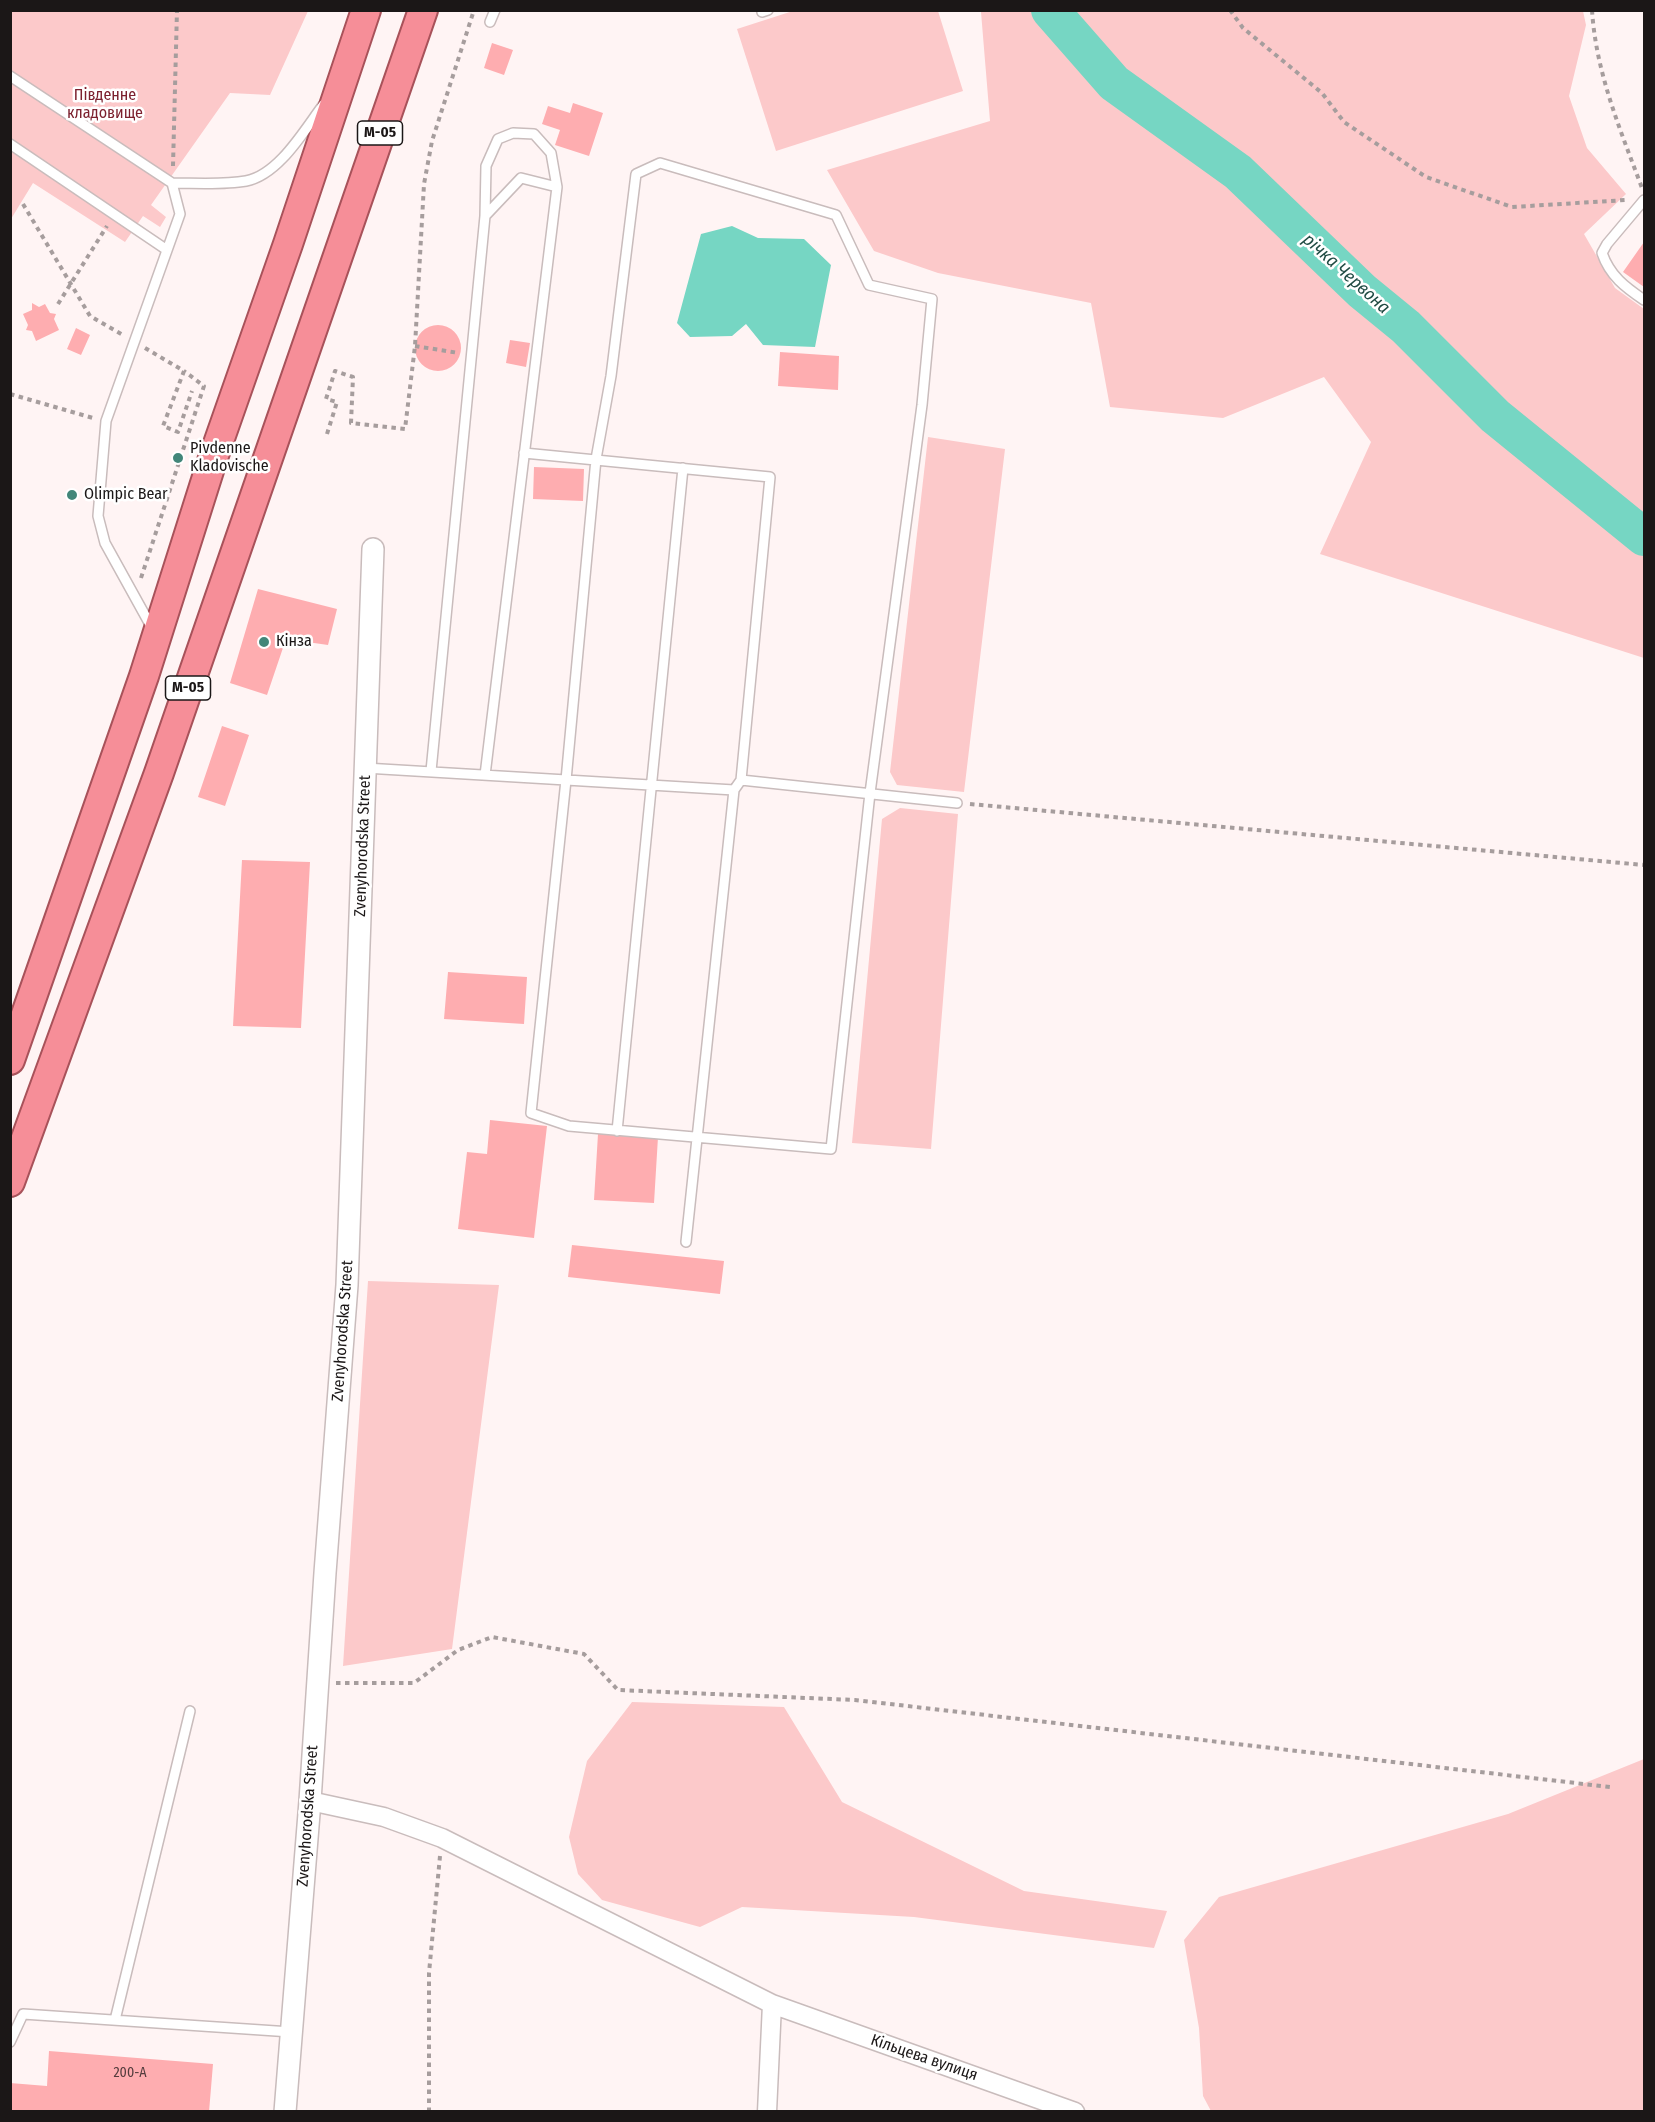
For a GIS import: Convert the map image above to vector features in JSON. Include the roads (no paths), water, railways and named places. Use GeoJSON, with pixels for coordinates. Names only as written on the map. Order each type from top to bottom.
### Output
{"type":"FeatureCollection","features":[{"type":"Feature","properties":{"kind":"highway","name":"М-05"},"geometry":{"type":"LineString","coordinates":[[10,1060],[28,1014],[157,636],[213,459],[366,10]]}},
{"type":"Feature","properties":{"kind":"highway","name":"М-05"},"geometry":{"type":"LineString","coordinates":[[10,1182],[159,773],[423,10]]}},
{"type":"Feature","properties":{"kind":"street","name":"Zvenyhorodska Street"},"geometry":{"type":"LineString","coordinates":[[285,2112],[347,1285],[373,549]]}},
{"type":"Feature","properties":{"kind":"street","name":"Кільцева вулиця"},"geometry":{"type":"LineString","coordinates":[[310,1801],[384,1817],[442,1838],[772,2004],[1075,2112]]}},
{"type":"Feature","properties":{"kind":"street"},"geometry":{"type":"LineString","coordinates":[[767,2112],[772,2004]]}},
{"type":"Feature","properties":{"kind":"lane"},"geometry":{"type":"LineString","coordinates":[[490,22],[495,10]]}},
{"type":"Feature","properties":{"kind":"lane"},"geometry":{"type":"LineString","coordinates":[[10,76],[172,183],[247,181],[261,175],[276,165],[343,79]]}},
{"type":"Feature","properties":{"kind":"lane"},"geometry":{"type":"LineString","coordinates":[[431,771],[485,216],[486,166],[498,140],[513,133],[534,134],[551,153],[557,187],[485,775]]}},
{"type":"Feature","properties":{"kind":"lane"},"geometry":{"type":"LineString","coordinates":[[10,144],[167,250]]}},
{"type":"Feature","properties":{"kind":"lane"},"geometry":{"type":"LineString","coordinates":[[660,163],[836,215],[868,285],[932,299],[922,405],[870,794],[831,1149],[569,1126],[531,1113],[566,780],[596,459],[611,376],[636,174],[660,163]]}},
{"type":"Feature","properties":{"kind":"lane"},"geometry":{"type":"LineString","coordinates":[[485,216],[521,178],[557,187]]}},
{"type":"Feature","properties":{"kind":"lane"},"geometry":{"type":"LineString","coordinates":[[157,636],[105,543],[98,516],[106,421],[180,214],[172,183]]}},
{"type":"Feature","properties":{"kind":"lane"},"geometry":{"type":"LineString","coordinates":[[1640,199],[1602,253],[1614,276],[1644,300]]}},
{"type":"Feature","properties":{"kind":"lane"},"geometry":{"type":"LineString","coordinates":[[524,453],[770,477],[741,780],[734,790],[686,1242]]}},
{"type":"Feature","properties":{"kind":"lane"},"geometry":{"type":"LineString","coordinates":[[617,1131],[683,468]]}},
{"type":"Feature","properties":{"kind":"lane"},"geometry":{"type":"LineString","coordinates":[[365,768],[734,790]]}},
{"type":"Feature","properties":{"kind":"lane"},"geometry":{"type":"LineString","coordinates":[[741,780],[957,803]]}},
{"type":"Feature","properties":{"kind":"lane"},"geometry":{"type":"LineString","coordinates":[[10,1036],[28,1014]]}},
{"type":"Feature","properties":{"kind":"lane"},"geometry":{"type":"LineString","coordinates":[[115,2020],[190,1712]]}},
{"type":"Feature","properties":{"kind":"lane"},"geometry":{"type":"LineString","coordinates":[[10,2042],[23,2014],[291,2032]]}},
{"type":"Feature","properties":{"kind":"waterway","name":"річка Червона"},"geometry":{"type":"LineString","coordinates":[[1050,10],[1114,83],[1238,172],[1362,291],[1406,327],[1495,416],[1644,537]]}},
{"type":"Feature","properties":{"kind":"place","name":"Pivdenne Kladovische"},"geometry":{"type":"Point","coordinates":[178,458]}},
{"type":"Feature","properties":{"kind":"place","name":"Olimpic Bear"},"geometry":{"type":"Point","coordinates":[72,495]}},
{"type":"Feature","properties":{"kind":"place","name":"Кінза"},"geometry":{"type":"Point","coordinates":[264,642]}},
{"type":"Feature","properties":{"kind":"park label","name":"Південне кладовище"},"geometry":{"type":"Point","coordinates":[105,105]}}]}
